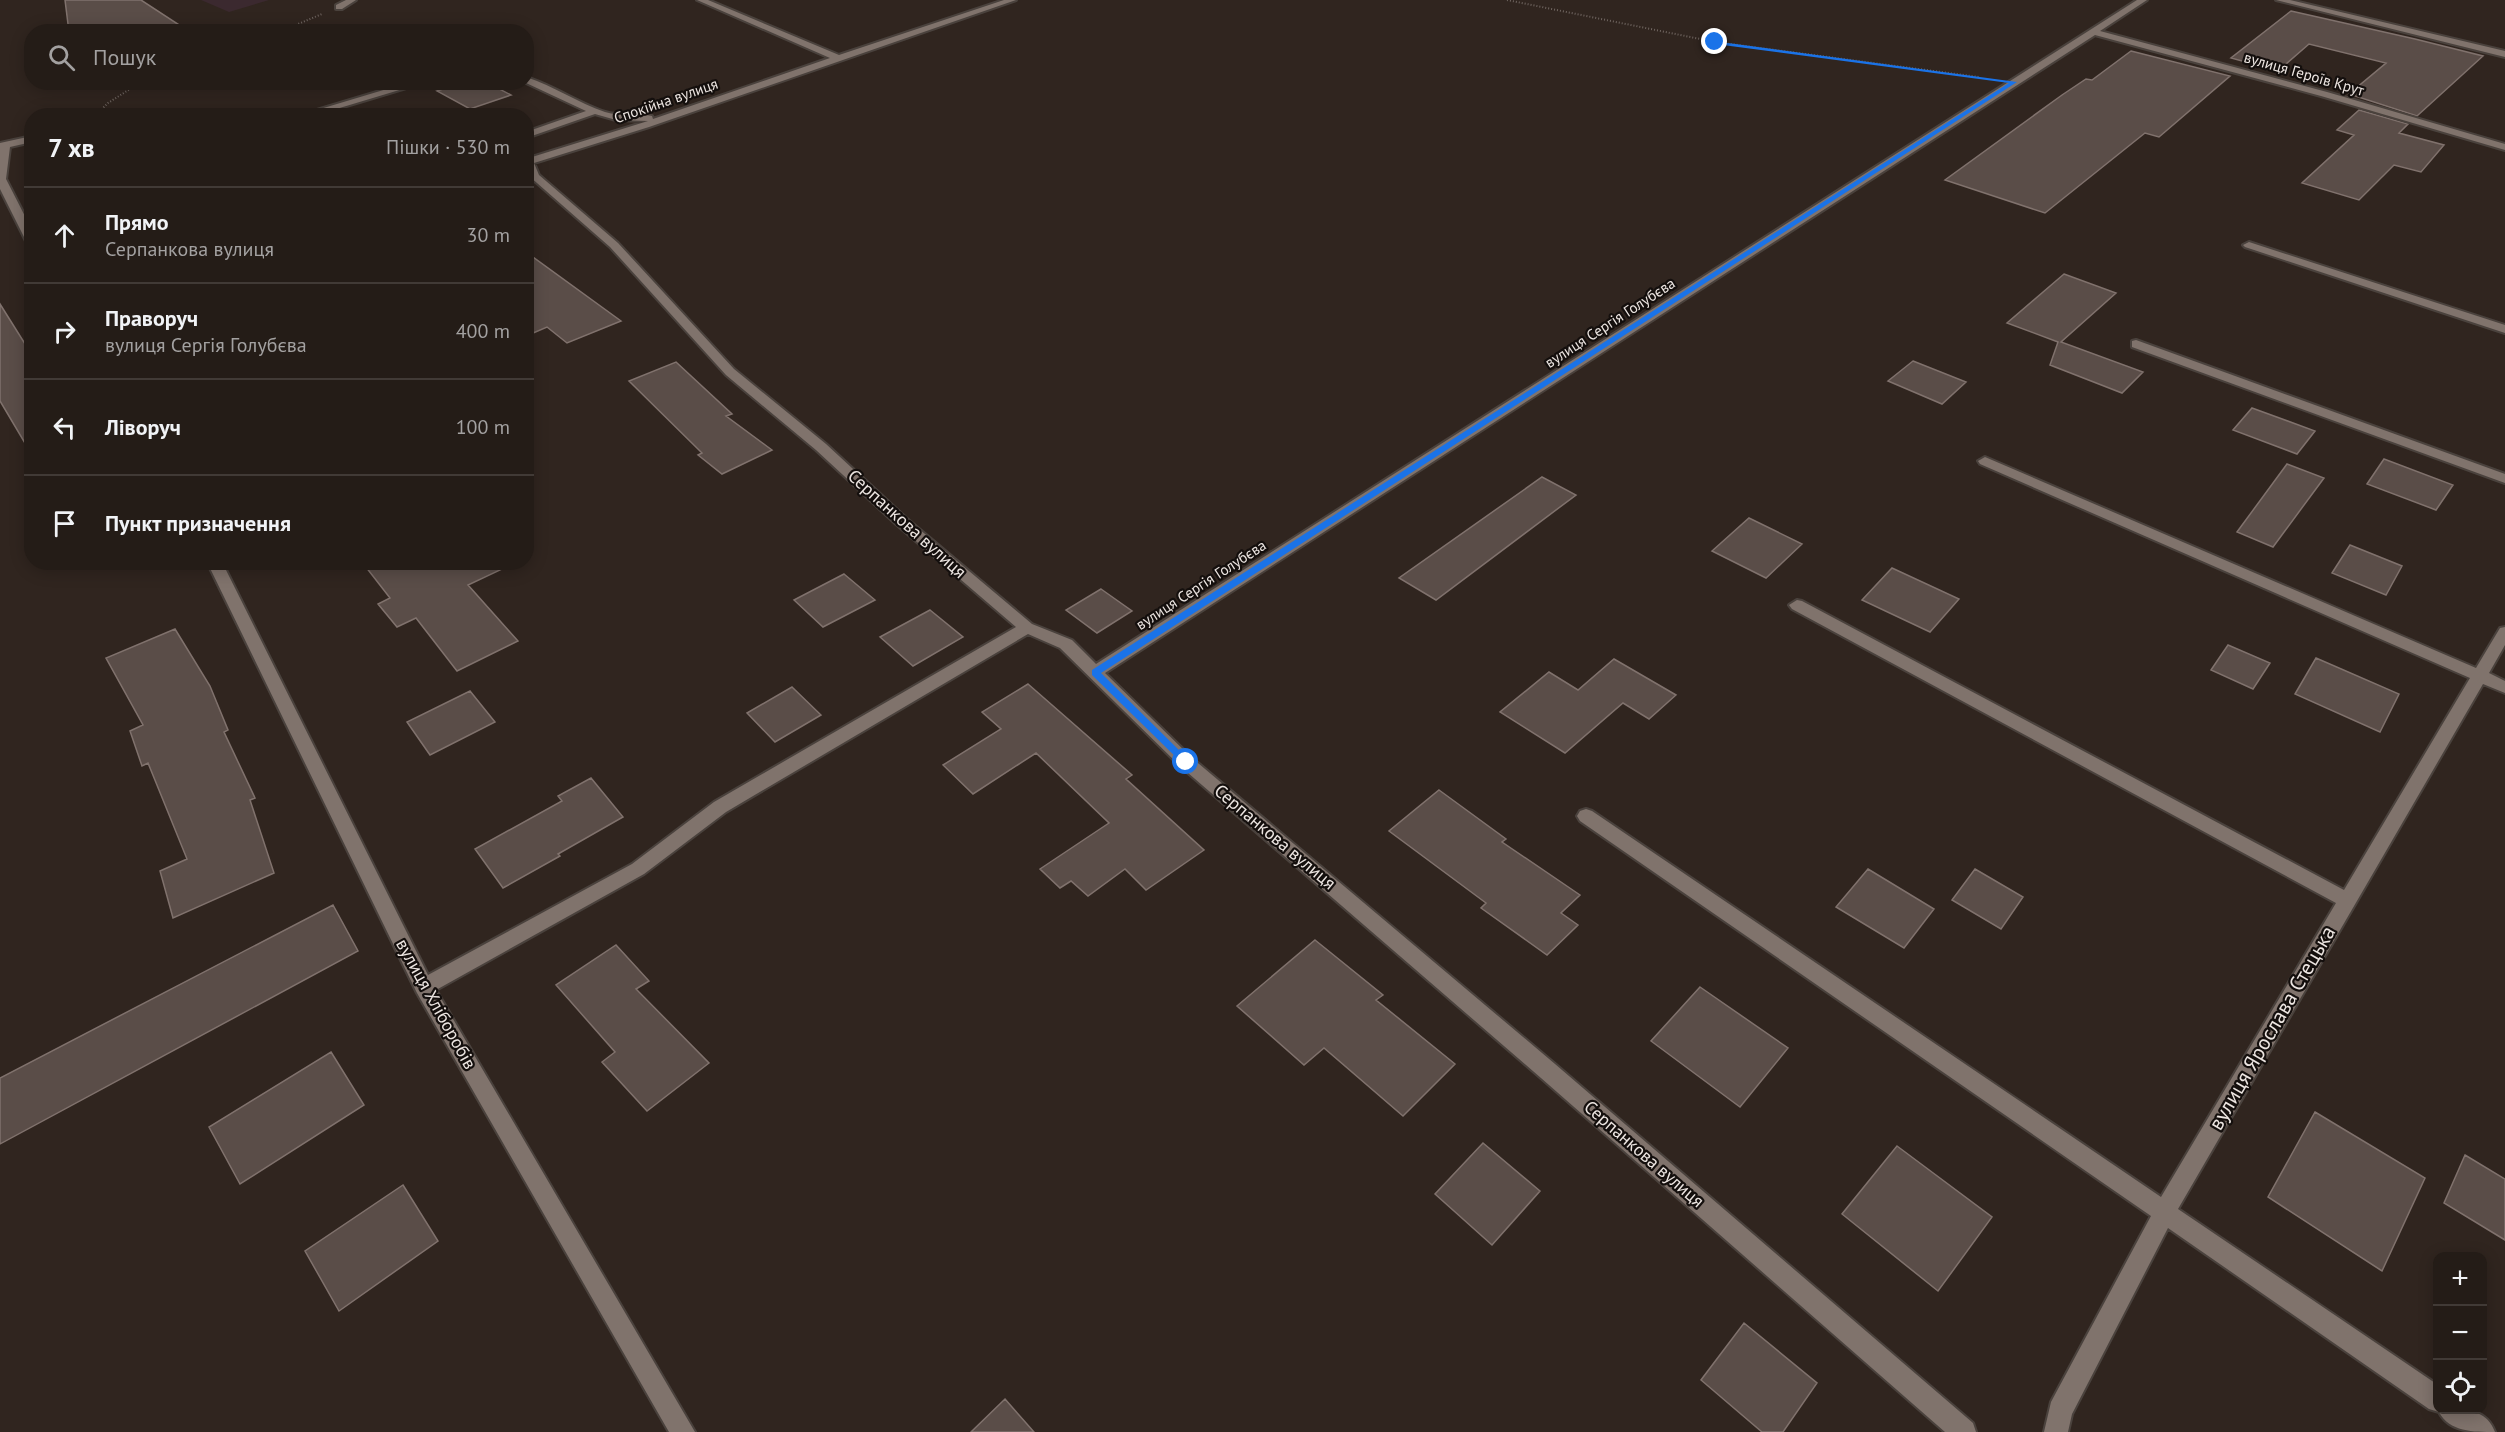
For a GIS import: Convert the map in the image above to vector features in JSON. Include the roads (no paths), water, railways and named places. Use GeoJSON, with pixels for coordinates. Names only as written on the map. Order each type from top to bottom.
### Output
{"type":"FeatureCollection","features":[{"type":"Feature","properties":{"kind":"street"},"geometry":{"type":"LineString","coordinates":[[339,6],[352,0]]}},
{"type":"Feature","properties":{"kind":"street"},"geometry":{"type":"LineString","coordinates":[[701,0],[839,57]]}},
{"type":"Feature","properties":{"kind":"street","name":"Спокійна вулиця"},"geometry":{"type":"LineString","coordinates":[[534,158],[646,125],[839,57],[1012,0]]}},
{"type":"Feature","properties":{"kind":"street","name":"вулиця Сергія Голубєва"},"geometry":{"type":"LineString","coordinates":[[1095,672],[2143,0]]}},
{"type":"Feature","properties":{"kind":"street"},"geometry":{"type":"LineString","coordinates":[[2280,0],[2505,54]]}},
{"type":"Feature","properties":{"kind":"street","name":"вулиця Героїв Крут"},"geometry":{"type":"LineString","coordinates":[[2094,32],[2324,94],[2505,147]]}},
{"type":"Feature","properties":{"kind":"street","name":"Спокійна вулиця"},"geometry":{"type":"LineString","coordinates":[[534,84],[592,112],[611,117],[639,120],[670,115]]}},
{"type":"Feature","properties":{"kind":"street"},"geometry":{"type":"LineString","coordinates":[[329,108],[393,90]]}},
{"type":"Feature","properties":{"kind":"street"},"geometry":{"type":"LineString","coordinates":[[534,132],[592,112]]}},
{"type":"Feature","properties":{"kind":"street"},"geometry":{"type":"LineString","coordinates":[[24,141],[2,145],[2,178],[15,212],[24,227]]}},
{"type":"Feature","properties":{"kind":"street","name":"Серпанкова вулиця"},"geometry":{"type":"LineString","coordinates":[[534,176],[614,245],[730,372],[821,447],[901,521],[1027,628],[1066,644],[1186,762],[1548,1071],[1964,1432]]}},
{"type":"Feature","properties":{"kind":"street"},"geometry":{"type":"LineString","coordinates":[[2249,245],[2505,329]]}},
{"type":"Feature","properties":{"kind":"street"},"geometry":{"type":"LineString","coordinates":[[2136,344],[2505,479]]}},
{"type":"Feature","properties":{"kind":"street"},"geometry":{"type":"LineString","coordinates":[[1985,461],[2505,687]]}},
{"type":"Feature","properties":{"kind":"street","name":"вулиця Хліборобів"},"geometry":{"type":"LineString","coordinates":[[218,570],[424,987],[682,1432]]}},
{"type":"Feature","properties":{"kind":"street"},"geometry":{"type":"LineString","coordinates":[[1797,605],[2347,900]]}},
{"type":"Feature","properties":{"kind":"street"},"geometry":{"type":"LineString","coordinates":[[424,987],[638,869],[720,807],[1027,628]]}},
{"type":"Feature","properties":{"kind":"street","name":"вулиця Ярослава Стецька"},"geometry":{"type":"LineString","coordinates":[[2056,1432],[2060,1411],[2165,1211],[2505,632]]}},
{"type":"Feature","properties":{"kind":"street"},"geometry":{"type":"LineString","coordinates":[[1586,816],[2433,1397]]}},
{"type":"Feature","properties":{"kind":"street"},"geometry":{"type":"LineString","coordinates":[[2457,1414],[2483,1432]]}}]}
